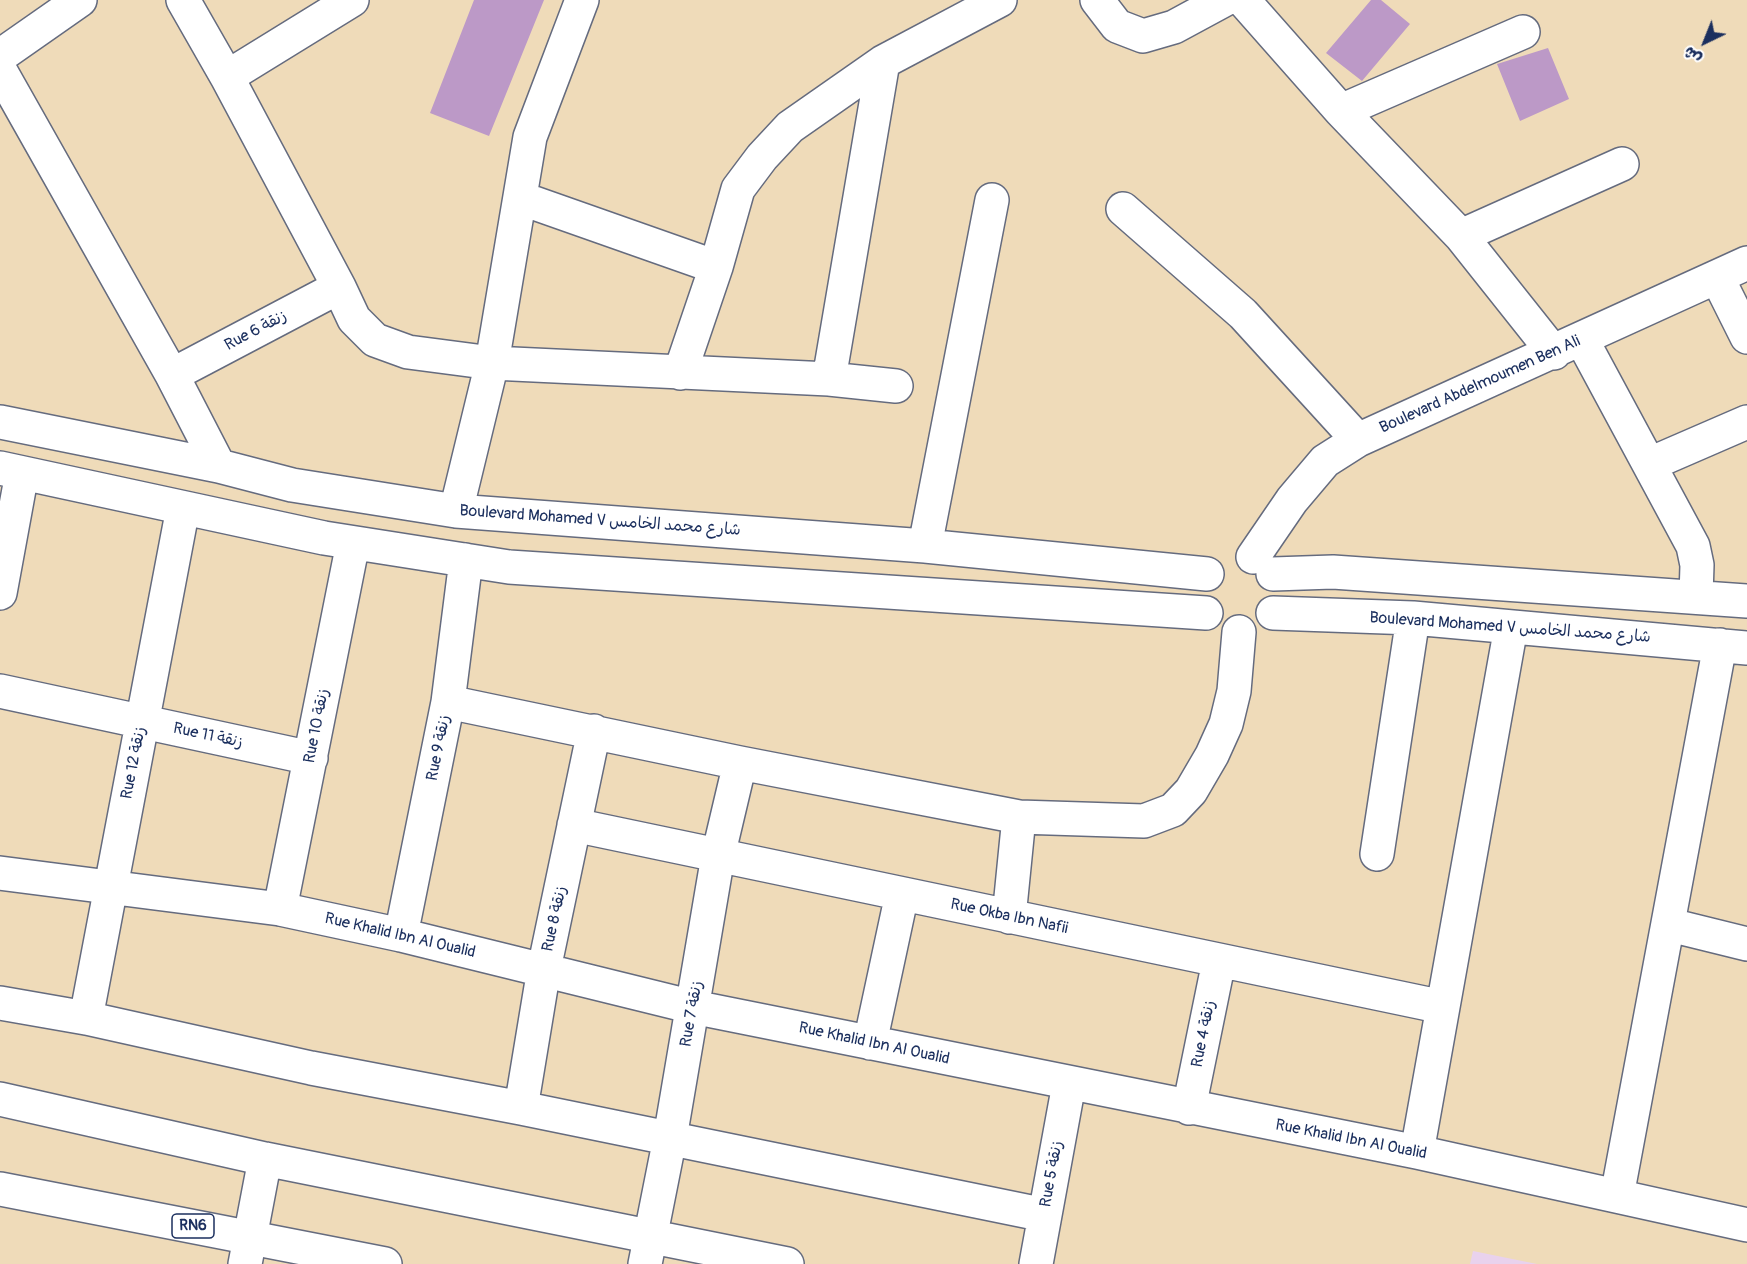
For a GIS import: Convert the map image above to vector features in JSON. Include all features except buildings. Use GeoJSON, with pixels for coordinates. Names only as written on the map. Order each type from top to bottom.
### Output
{"type":"FeatureCollection","features":[{"type":"Feature","properties":{"kind":"street"},"geometry":{"type":"LineString","coordinates":[[0,56],[80,0]]}},
{"type":"Feature","properties":{"kind":"street"},"geometry":{"type":"LineString","coordinates":[[183,0],[227,77],[339,287],[354,320],[375,340],[408,352],[492,363],[829,379],[896,386]]}},
{"type":"Feature","properties":{"kind":"street"},"geometry":{"type":"LineString","coordinates":[[227,77],[352,0]]}},
{"type":"Feature","properties":{"kind":"street"},"geometry":{"type":"LineString","coordinates":[[456,511],[492,363],[530,137],[582,0]]}},
{"type":"Feature","properties":{"kind":"street"},"geometry":{"type":"LineString","coordinates":[[681,373],[716,267],[738,189],[762,157],[790,127],[961,8],[1000,0]]}},
{"type":"Feature","properties":{"kind":"street"},"geometry":{"type":"LineString","coordinates":[[1097,0],[1117,26],[1130,33],[1143,36],[1174,27],[1224,0]]}},
{"type":"Feature","properties":{"kind":"street"},"geometry":{"type":"LineString","coordinates":[[1243,0],[1341,111],[1568,346],[1650,464],[1693,546],[1697,565],[1696,596]]}},
{"type":"Feature","properties":{"kind":"street"},"geometry":{"type":"LineString","coordinates":[[1341,111],[1523,32]]}},
{"type":"Feature","properties":{"kind":"street"},"geometry":{"type":"LineString","coordinates":[[829,379],[883,62]]}},
{"type":"Feature","properties":{"kind":"street"},"geometry":{"type":"LineString","coordinates":[[0,70],[172,375],[219,466]]}},
{"type":"Feature","properties":{"kind":"street"},"geometry":{"type":"LineString","coordinates":[[1461,236],[1622,164]]}},
{"type":"Feature","properties":{"kind":"street"},"geometry":{"type":"LineString","coordinates":[[520,198],[716,267]]}},
{"type":"Feature","properties":{"kind":"street"},"geometry":{"type":"LineString","coordinates":[[925,546],[992,200]]}},
{"type":"Feature","properties":{"kind":"street"},"geometry":{"type":"LineString","coordinates":[[1123,209],[1243,314],[1358,440]]}},
{"type":"Feature","properties":{"kind":"street","name":"Boulevard Abdelmoumen Ben Ali"},"geometry":{"type":"LineString","coordinates":[[1263,566],[1292,500],[1325,461],[1358,440],[1747,263]]}},
{"type":"Feature","properties":{"kind":"street"},"geometry":{"type":"LineString","coordinates":[[1717,277],[1747,337]]}},
{"type":"Feature","properties":{"kind":"street","name":"Rue 6 زنقة"},"geometry":{"type":"LineString","coordinates":[[172,375],[339,287]]}},
{"type":"Feature","properties":{"kind":"street","name":"Boulevard Mohamed V شارع محمد الخامس"},"geometry":{"type":"LineString","coordinates":[[0,422],[219,466],[292,485],[456,511],[925,546],[1207,574]]}},
{"type":"Feature","properties":{"kind":"street"},"geometry":{"type":"LineString","coordinates":[[1650,464],[1747,422]]}},
{"type":"Feature","properties":{"kind":"street"},"geometry":{"type":"LineString","coordinates":[[0,593],[11,470],[353,543],[509,567],[1206,613]]}},
{"type":"Feature","properties":{"kind":"street","name":"Rue 12 زنقة"},"geometry":{"type":"LineString","coordinates":[[86,1018],[183,508]]}},
{"type":"Feature","properties":{"kind":"street","name":"Rue 10 زنقة"},"geometry":{"type":"LineString","coordinates":[[280,909],[353,543]]}},
{"type":"Feature","properties":{"kind":"street"},"geometry":{"type":"LineString","coordinates":[[1263,566],[1278,601],[1273,613],[1253,630],[1239,632],[1226,630],[1215,623],[1206,613],[1201,586],[1215,564],[1227,557],[1240,555],[1263,566],[1747,601]]}},
{"type":"Feature","properties":{"kind":"street","name":"Rue 9 زنقة"},"geometry":{"type":"LineString","coordinates":[[401,935],[448,702],[466,560]]}},
{"type":"Feature","properties":{"kind":"street","name":"Boulevard Mohamed V شارع محمد الخامس"},"geometry":{"type":"LineString","coordinates":[[1273,613],[1413,618],[1733,646]]}},
{"type":"Feature","properties":{"kind":"street"},"geometry":{"type":"LineString","coordinates":[[1377,854],[1413,618]]}},
{"type":"Feature","properties":{"kind":"street"},"geometry":{"type":"LineString","coordinates":[[1417,1152],[1511,627]]}},
{"type":"Feature","properties":{"kind":"street"},"geometry":{"type":"LineString","coordinates":[[448,702],[740,763],[1019,817],[1144,821],[1173,810],[1191,791],[1226,724],[1234,691],[1239,632]]}},
{"type":"Feature","properties":{"kind":"street"},"geometry":{"type":"LineString","coordinates":[[1617,1196],[1670,925],[1733,646]]}},
{"type":"Feature","properties":{"kind":"street","name":"Rue 11 زنقة"},"geometry":{"type":"LineString","coordinates":[[0,691],[311,758]]}},
{"type":"Feature","properties":{"kind":"street","name":"Rue 8 زنقة"},"geometry":{"type":"LineString","coordinates":[[521,1108],[544,969],[594,731]]}},
{"type":"Feature","properties":{"kind":"street","name":"Rue 7 زنقة"},"geometry":{"type":"LineString","coordinates":[[648,1250],[670,1138],[718,856],[740,763]]}},
{"type":"Feature","properties":{"kind":"street"},"geometry":{"type":"LineString","coordinates":[[1009,916],[1019,817]]}},
{"type":"Feature","properties":{"kind":"street","name":"Rue Okba Ibn Nafii"},"geometry":{"type":"LineString","coordinates":[[574,825],[1443,1007]]}},
{"type":"Feature","properties":{"kind":"street","name":"Rue Khalid Ibn Al Oualid"},"geometry":{"type":"LineString","coordinates":[[0,873],[280,909],[544,969],[693,1008],[1417,1152],[1747,1225]]}},
{"type":"Feature","properties":{"kind":"street"},"geometry":{"type":"LineString","coordinates":[[870,1043],[902,894]]}},
{"type":"Feature","properties":{"kind":"street"},"geometry":{"type":"LineString","coordinates":[[1670,925],[1747,944]]}},
{"type":"Feature","properties":{"kind":"street","name":"Rue 4 زنقة"},"geometry":{"type":"LineString","coordinates":[[1189,1108],[1219,961]]}},
{"type":"Feature","properties":{"kind":"street"},"geometry":{"type":"LineString","coordinates":[[0,1003],[86,1018],[311,1068],[521,1108],[1045,1215]]}},
{"type":"Feature","properties":{"kind":"street","name":"Rue 5 زنقة"},"geometry":{"type":"LineString","coordinates":[[1036,1264],[1068,1084]]}},
{"type":"Feature","properties":{"kind":"street"},"geometry":{"type":"LineString","coordinates":[[0,1099],[648,1250],[786,1264]]}},
{"type":"Feature","properties":{"kind":"street"},"geometry":{"type":"LineString","coordinates":[[247,1251],[265,1159]]}},
{"type":"Feature","properties":{"kind":"street","name":"RN6"},"geometry":{"type":"LineString","coordinates":[[0,1189],[247,1251],[385,1264]]}},
{"type":"Feature","properties":{"kind":"shaded area"},"geometry":{"type":"Polygon","coordinates":[[[1473,1251],[1537,1264],[1470,1264],[1473,1251]]]}}]}
